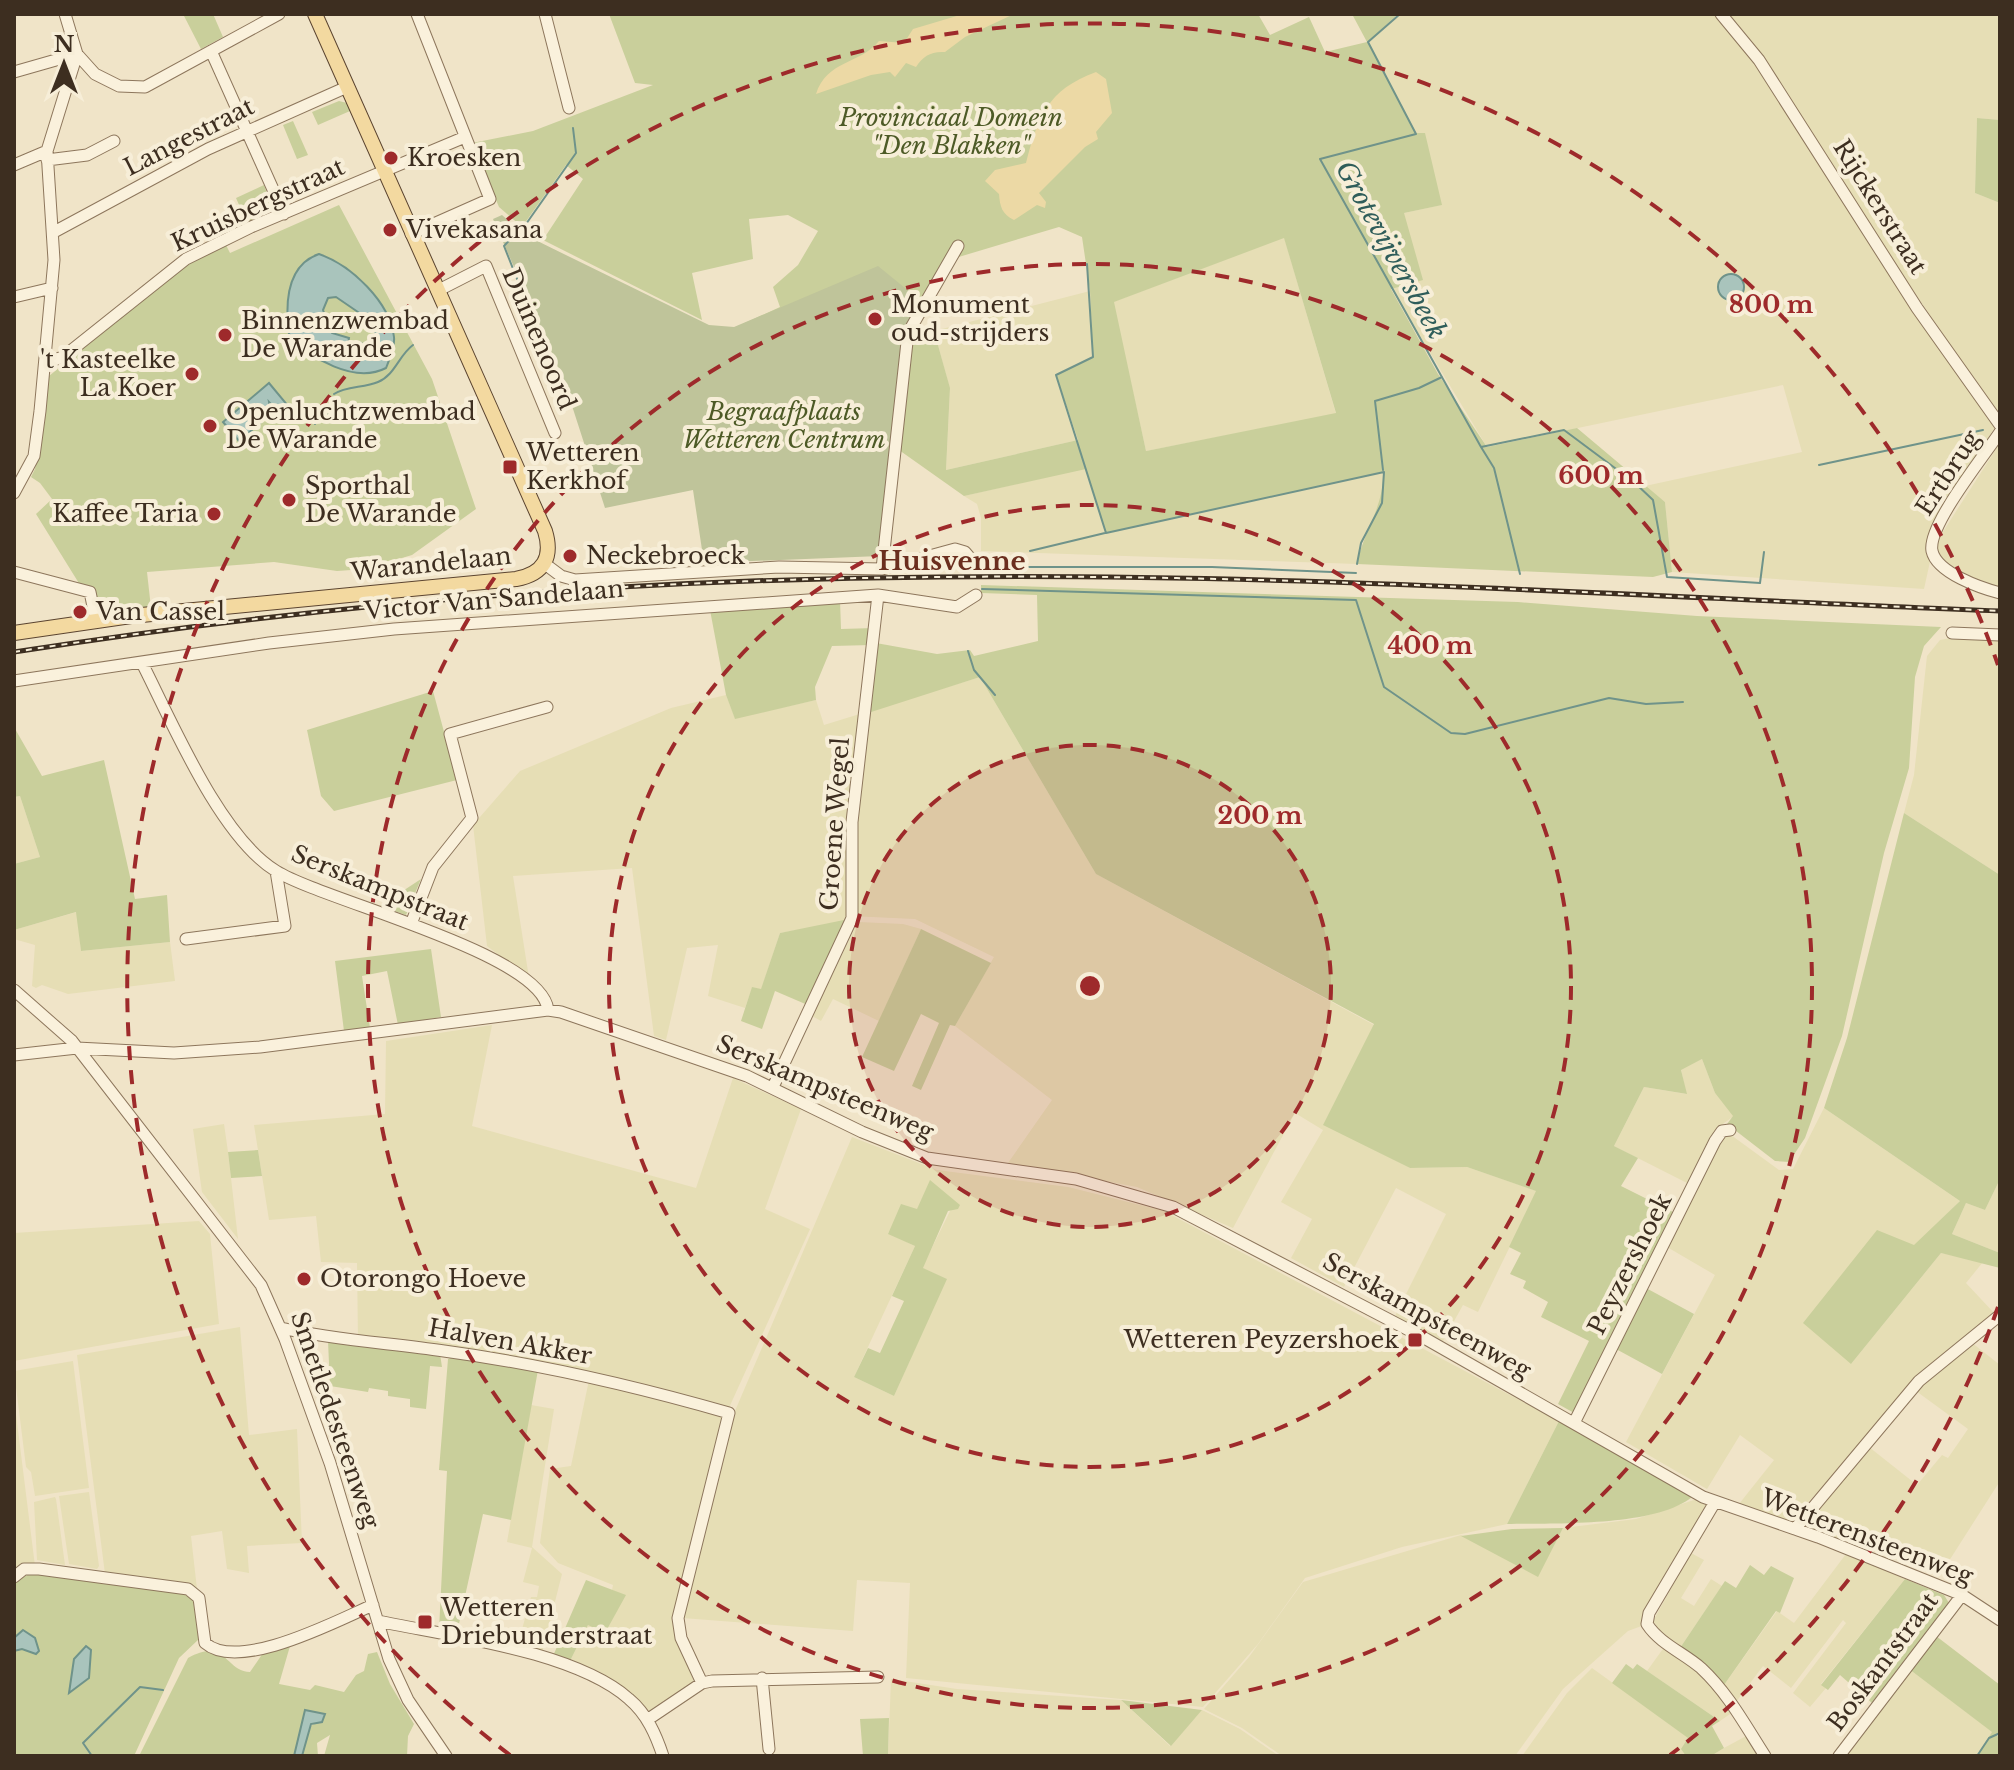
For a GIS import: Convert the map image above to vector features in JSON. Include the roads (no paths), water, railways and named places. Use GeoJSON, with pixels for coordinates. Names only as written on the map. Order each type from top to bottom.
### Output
{"type":"FeatureCollection","features":[{"type":"Feature","properties":{"kind":"main road"},"geometry":{"type":"LineString","coordinates":[[315,14],[545,531],[550,546],[545,564]]}},
{"type":"Feature","properties":{"kind":"main road","name":"Warandelaan"},"geometry":{"type":"LineString","coordinates":[[14,633],[92,622],[516,579],[535,573],[545,564]]}},
{"type":"Feature","properties":{"kind":"street"},"geometry":{"type":"LineString","coordinates":[[65,14],[77,54],[95,74],[119,86],[132,88],[145,87],[279,14]]}},
{"type":"Feature","properties":{"kind":"street"},"geometry":{"type":"LineString","coordinates":[[411,234],[490,199],[417,14]]}},
{"type":"Feature","properties":{"kind":"street"},"geometry":{"type":"LineString","coordinates":[[545,14],[569,108]]}},
{"type":"Feature","properties":{"kind":"street","name":"Rijckerstraat"},"geometry":{"type":"LineString","coordinates":[[1721,14],[1759,60],[1917,308],[2000,425]]}},
{"type":"Feature","properties":{"kind":"street"},"geometry":{"type":"LineString","coordinates":[[211,51],[284,214]]}},
{"type":"Feature","properties":{"kind":"street"},"geometry":{"type":"LineString","coordinates":[[14,72],[77,54]]}},
{"type":"Feature","properties":{"kind":"street"},"geometry":{"type":"LineString","coordinates":[[14,493],[34,456],[45,363],[54,232],[47,156],[77,54]]}},
{"type":"Feature","properties":{"kind":"street","name":"Langestraat"},"geometry":{"type":"LineString","coordinates":[[54,232],[249,131],[347,87]]}},
{"type":"Feature","properties":{"kind":"street","name":"Kruisbergstraat"},"geometry":{"type":"LineString","coordinates":[[45,363],[63,357],[186,259],[465,137]]}},
{"type":"Feature","properties":{"kind":"street"},"geometry":{"type":"LineString","coordinates":[[14,165],[47,156],[87,155],[114,141]]}},
{"type":"Feature","properties":{"kind":"street"},"geometry":{"type":"LineString","coordinates":[[882,569],[908,333],[958,246]]}},
{"type":"Feature","properties":{"kind":"street","name":"Duinenoord"},"geometry":{"type":"LineString","coordinates":[[437,291],[486,266],[555,433]]}},
{"type":"Feature","properties":{"kind":"street"},"geometry":{"type":"LineString","coordinates":[[14,297],[52,288]]}},
{"type":"Feature","properties":{"kind":"street","name":"Ertbrug"},"geometry":{"type":"LineString","coordinates":[[2000,432],[1939,524],[1932,547],[1935,557],[1949,570],[2000,593]]}},
{"type":"Feature","properties":{"kind":"street","name":"Warandelaan"},"geometry":{"type":"LineString","coordinates":[[545,564],[561,576],[575,580],[779,567],[882,569],[955,549],[965,552],[977,566]]}},
{"type":"Feature","properties":{"kind":"street"},"geometry":{"type":"LineString","coordinates":[[14,572],[77,589],[85,595],[92,622]]}},
{"type":"Feature","properties":{"kind":"street","name":"Victor Van Sandelaan"},"geometry":{"type":"LineString","coordinates":[[14,681],[394,629],[878,595],[951,607],[963,606],[976,595]]}},
{"type":"Feature","properties":{"kind":"street","name":"Groene Wegel"},"geometry":{"type":"LineString","coordinates":[[773,1087],[852,918],[853,816],[878,595]]}},
{"type":"Feature","properties":{"kind":"street"},"geometry":{"type":"LineString","coordinates":[[1952,633],[2000,635]]}},
{"type":"Feature","properties":{"kind":"street","name":"Serskampstraat"},"geometry":{"type":"LineString","coordinates":[[142,663],[234,833],[276,871],[484,953],[543,995],[548,1010]]}},
{"type":"Feature","properties":{"kind":"street"},"geometry":{"type":"LineString","coordinates":[[411,924],[433,867],[472,818],[450,734],[547,707]]}},
{"type":"Feature","properties":{"kind":"street"},"geometry":{"type":"LineString","coordinates":[[186,939],[285,926],[276,871]]}},
{"type":"Feature","properties":{"kind":"street"},"geometry":{"type":"LineString","coordinates":[[14,990],[77,1048]]}},
{"type":"Feature","properties":{"kind":"street","name":"Serskampsteenweg"},"geometry":{"type":"LineString","coordinates":[[14,1055],[77,1048],[174,1053],[260,1047],[548,1010],[605,1025],[773,1087],[888,1144],[927,1158],[1099,1184],[1173,1207],[1414,1333],[1715,1502]]}},
{"type":"Feature","properties":{"kind":"street","name":"Smetledesteenweg"},"geometry":{"type":"LineString","coordinates":[[77,1048],[261,1285],[281,1328],[330,1463],[389,1659],[408,1700],[446,1756]]}},
{"type":"Feature","properties":{"kind":"street","name":"Peyzershoek"},"geometry":{"type":"LineString","coordinates":[[1574,1423],[1715,1141],[1722,1131],[1730,1130]]}},
{"type":"Feature","properties":{"kind":"street"},"geometry":{"type":"LineString","coordinates":[[1795,1529],[1919,1381],[2000,1315]]}},
{"type":"Feature","properties":{"kind":"street","name":"Halven Akker"},"geometry":{"type":"LineString","coordinates":[[281,1328],[328,1338],[444,1351],[561,1371],[729,1413],[678,1618],[681,1638],[702,1683]]}},
{"type":"Feature","properties":{"kind":"street"},"geometry":{"type":"LineString","coordinates":[[1715,1502],[1649,1613],[1647,1624],[1653,1633],[1698,1665],[1724,1691],[1765,1756]]}},
{"type":"Feature","properties":{"kind":"street","name":"Wetterensteenweg"},"geometry":{"type":"LineString","coordinates":[[1715,1502],[1795,1529],[1962,1595],[2000,1620]]}},
{"type":"Feature","properties":{"kind":"street"},"geometry":{"type":"LineString","coordinates":[[14,1577],[24,1569],[39,1569],[188,1589],[199,1598],[205,1643],[221,1651],[276,1646],[373,1605]]}},
{"type":"Feature","properties":{"kind":"street","name":"Boskantstraat"},"geometry":{"type":"LineString","coordinates":[[1839,1756],[1962,1595]]}},
{"type":"Feature","properties":{"kind":"street"},"geometry":{"type":"LineString","coordinates":[[378,1621],[547,1658],[618,1689],[647,1720],[663,1756]]}},
{"type":"Feature","properties":{"kind":"street"},"geometry":{"type":"LineString","coordinates":[[647,1720],[702,1683],[762,1678],[878,1677]]}},
{"type":"Feature","properties":{"kind":"street"},"geometry":{"type":"LineString","coordinates":[[762,1678],[769,1749]]}},
{"type":"Feature","properties":{"kind":"water"},"geometry":{"type":"Polygon","coordinates":[[[319,254],[331,259],[356,276],[377,298],[391,324],[394,337],[386,368],[361,373],[347,371],[321,360],[289,334],[290,286],[308,259],[319,254]],[[336,297],[328,298],[323,310],[332,333],[349,338],[348,344],[352,346],[359,342],[370,348],[376,343],[374,323],[336,297]]]}},
{"type":"Feature","properties":{"kind":"water"},"geometry":{"type":"Polygon","coordinates":[[[1731,274],[1740,278],[1744,287],[1740,296],[1731,300],[1722,296],[1718,287],[1722,278],[1731,274]]]}},
{"type":"Feature","properties":{"kind":"water"},"geometry":{"type":"Polygon","coordinates":[[[269,383],[289,407],[280,414],[269,402],[272,418],[266,418],[239,441],[223,422],[269,383]]]}},
{"type":"Feature","properties":{"kind":"water"},"geometry":{"type":"Polygon","coordinates":[[[23,1630],[35,1638],[39,1651],[36,1654],[22,1649],[14,1651],[14,1638],[23,1630]]]}},
{"type":"Feature","properties":{"kind":"water"},"geometry":{"type":"Polygon","coordinates":[[[86,1646],[91,1650],[89,1678],[69,1693],[74,1659],[86,1646]]]}},
{"type":"Feature","properties":{"kind":"water"},"geometry":{"type":"Polygon","coordinates":[[[305,1710],[325,1714],[322,1722],[311,1724],[302,1756],[294,1756],[305,1710]]]}},
{"type":"Feature","properties":{"kind":"waterway","name":"Grotevijversbeek"},"geometry":{"type":"LineString","coordinates":[[1400,14],[1368,42],[1416,134],[1320,159],[1481,447],[1564,430],[1653,500],[1667,577],[1760,583],[1764,552]]}},
{"type":"Feature","properties":{"kind":"waterway"},"geometry":{"type":"LineString","coordinates":[[526,224],[576,153],[573,128]]}},
{"type":"Feature","properties":{"kind":"waterway"},"geometry":{"type":"LineString","coordinates":[[519,230],[504,246],[525,299]]}},
{"type":"Feature","properties":{"kind":"waterway"},"geometry":{"type":"LineString","coordinates":[[1087,264],[1093,357],[1056,375],[1106,533],[1384,472],[1382,503],[1361,543],[1357,564]]}},
{"type":"Feature","properties":{"kind":"waterway"},"geometry":{"type":"LineString","coordinates":[[334,394],[384,379],[413,345]]}},
{"type":"Feature","properties":{"kind":"waterway"},"geometry":{"type":"LineString","coordinates":[[1383,470],[1375,401],[1419,388],[1442,377]]}},
{"type":"Feature","properties":{"kind":"waterway"},"geometry":{"type":"LineString","coordinates":[[323,419],[328,416],[332,403]]}},
{"type":"Feature","properties":{"kind":"waterway"},"geometry":{"type":"LineString","coordinates":[[1819,465],[1983,430]]}},
{"type":"Feature","properties":{"kind":"waterway","name":"Grotevijversbeek"},"geometry":{"type":"LineString","coordinates":[[1481,447],[1494,468],[1520,574]]}},
{"type":"Feature","properties":{"kind":"waterway"},"geometry":{"type":"LineString","coordinates":[[1030,551],[1105,533]]}},
{"type":"Feature","properties":{"kind":"waterway"},"geometry":{"type":"LineString","coordinates":[[992,567],[1212,567],[1356,573]]}},
{"type":"Feature","properties":{"kind":"waterway"},"geometry":{"type":"LineString","coordinates":[[982,589],[1356,600],[1384,687],[1451,733],[1465,734],[1609,698],[1646,704],[1683,702]]}},
{"type":"Feature","properties":{"kind":"waterway"},"geometry":{"type":"LineString","coordinates":[[968,651],[974,670],[995,695]]}},
{"type":"Feature","properties":{"kind":"waterway"},"geometry":{"type":"LineString","coordinates":[[92,1756],[83,1743],[140,1687],[163,1690]]}},
{"type":"Feature","properties":{"kind":"waterway"},"geometry":{"type":"LineString","coordinates":[[1977,1756],[1989,1738],[2000,1733]]}},
{"type":"Feature","properties":{"kind":"railway"},"geometry":{"type":"LineString","coordinates":[[14,652],[244,620],[476,597],[824,579],[1072,577],[1337,582],[2000,611]]}},
{"type":"Feature","properties":{"kind":"place","name":"Kroesken"},"geometry":{"type":"Point","coordinates":[391,158]}},
{"type":"Feature","properties":{"kind":"place","name":"Vivekasana"},"geometry":{"type":"Point","coordinates":[390,230]}},
{"type":"Feature","properties":{"kind":"place","name":"Monument oud-strijders"},"geometry":{"type":"Point","coordinates":[875,319]}},
{"type":"Feature","properties":{"kind":"place","name":"Binnenzwembad De Warande"},"geometry":{"type":"Point","coordinates":[225,335]}},
{"type":"Feature","properties":{"kind":"place","name":"'t Kasteelke La Koer"},"geometry":{"type":"Point","coordinates":[192,374]}},
{"type":"Feature","properties":{"kind":"place","name":"Openluchtzwembad De Warande"},"geometry":{"type":"Point","coordinates":[210,426]}},
{"type":"Feature","properties":{"kind":"place","name":"Wetteren Kerkhof"},"geometry":{"type":"Point","coordinates":[510,467]}},
{"type":"Feature","properties":{"kind":"place","name":"Sporthal De Warande"},"geometry":{"type":"Point","coordinates":[289,500]}},
{"type":"Feature","properties":{"kind":"place","name":"Kaffee Taria"},"geometry":{"type":"Point","coordinates":[214,514]}},
{"type":"Feature","properties":{"kind":"place","name":"Neckebroeck"},"geometry":{"type":"Point","coordinates":[570,556]}},
{"type":"Feature","properties":{"kind":"place","name":"Van Cassel"},"geometry":{"type":"Point","coordinates":[80,612]}},
{"type":"Feature","properties":{"kind":"place","name":"Otorongo Hoeve"},"geometry":{"type":"Point","coordinates":[304,1279]}},
{"type":"Feature","properties":{"kind":"place","name":"Wetteren Peyzershoek"},"geometry":{"type":"Point","coordinates":[1415,1340]}},
{"type":"Feature","properties":{"kind":"place","name":"Wetteren Driebunderstraat"},"geometry":{"type":"Point","coordinates":[425,1622]}},
{"type":"Feature","properties":{"kind":"district","name":"Huisvenne"},"geometry":{"type":"Point","coordinates":[952,561]}},
{"type":"Feature","properties":{"kind":"park label","name":"Provinciaal Domein \"Den Blakken\""},"geometry":{"type":"Point","coordinates":[951,132]}},
{"type":"Feature","properties":{"kind":"park label","name":"Begraafplaats Wetteren Centrum"},"geometry":{"type":"Point","coordinates":[784,426]}}]}
